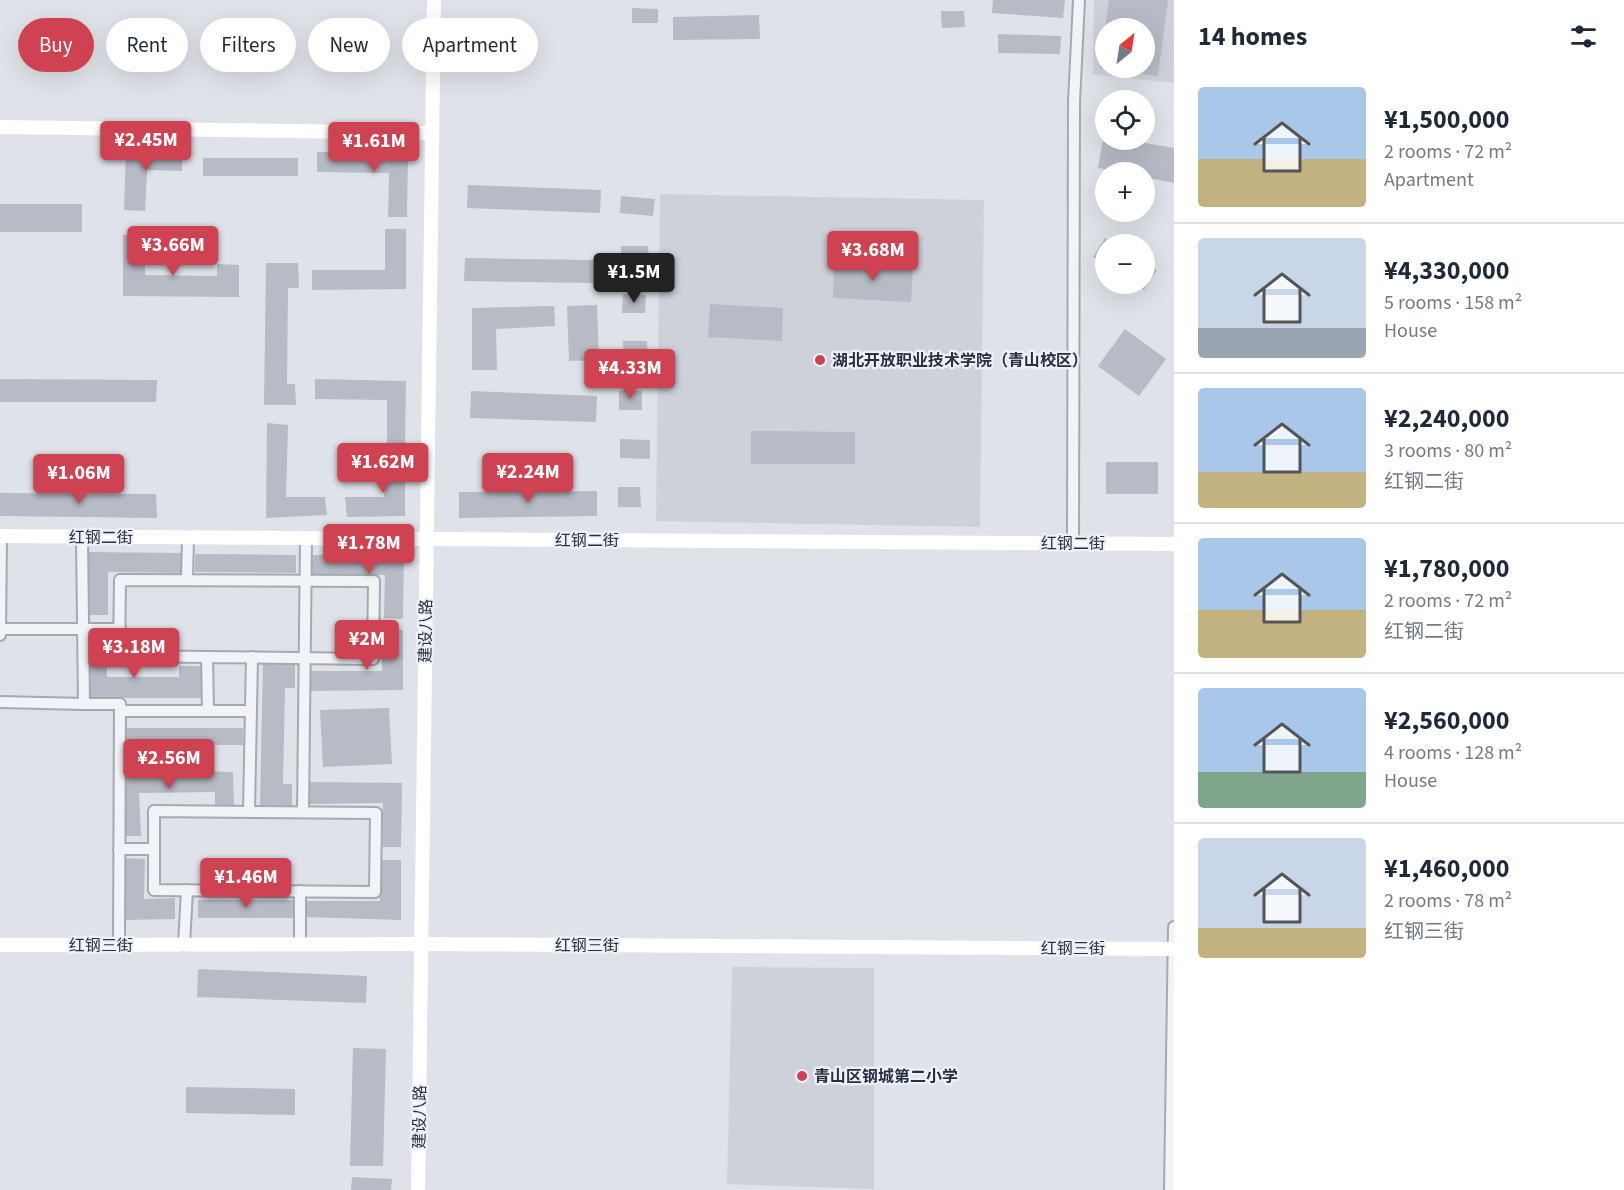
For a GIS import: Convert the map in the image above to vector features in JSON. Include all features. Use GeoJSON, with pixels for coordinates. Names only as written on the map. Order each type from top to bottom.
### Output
{"type":"FeatureCollection","features":[{"type":"Feature","properties":{"kind":"street","name":"建设八路"},"geometry":{"type":"LineString","coordinates":[[418,1190],[434,0]]}},
{"type":"Feature","properties":{"kind":"street"},"geometry":{"type":"LineString","coordinates":[[1073,543],[1074,114],[1079,0]]}},
{"type":"Feature","properties":{"kind":"street"},"geometry":{"type":"LineString","coordinates":[[0,127],[432,134]]}},
{"type":"Feature","properties":{"kind":"street"},"geometry":{"type":"LineString","coordinates":[[0,536],[0,635]]}},
{"type":"Feature","properties":{"kind":"street","name":"红钢二街"},"geometry":{"type":"LineString","coordinates":[[0,536],[1174,544]]}},
{"type":"Feature","properties":{"kind":"street"},"geometry":{"type":"LineString","coordinates":[[82,537],[84,704]]}},
{"type":"Feature","properties":{"kind":"street"},"geometry":{"type":"LineString","coordinates":[[187,580],[188,537]]}},
{"type":"Feature","properties":{"kind":"street"},"geometry":{"type":"LineString","coordinates":[[303,812],[306,538]]}},
{"type":"Feature","properties":{"kind":"street"},"geometry":{"type":"LineString","coordinates":[[120,580],[305,580],[374,581],[373,659],[119,656],[120,580]]}},
{"type":"Feature","properties":{"kind":"street"},"geometry":{"type":"LineString","coordinates":[[0,629],[120,629]]}},
{"type":"Feature","properties":{"kind":"street"},"geometry":{"type":"LineString","coordinates":[[207,657],[208,711]]}},
{"type":"Feature","properties":{"kind":"street"},"geometry":{"type":"LineString","coordinates":[[249,811],[252,657]]}},
{"type":"Feature","properties":{"kind":"street"},"geometry":{"type":"LineString","coordinates":[[0,702],[120,704],[119,945]]}},
{"type":"Feature","properties":{"kind":"street"},"geometry":{"type":"LineString","coordinates":[[120,711],[251,711]]}},
{"type":"Feature","properties":{"kind":"street"},"geometry":{"type":"LineString","coordinates":[[154,811],[249,811],[376,813],[375,892],[154,890],[154,811]]}},
{"type":"Feature","properties":{"kind":"street"},"geometry":{"type":"LineString","coordinates":[[119,849],[154,849]]}},
{"type":"Feature","properties":{"kind":"street"},"geometry":{"type":"LineString","coordinates":[[184,945],[186,890]]}},
{"type":"Feature","properties":{"kind":"street"},"geometry":{"type":"LineString","coordinates":[[300,891],[300,944]]}},
{"type":"Feature","properties":{"kind":"street"},"geometry":{"type":"LineString","coordinates":[[1170,1190],[1174,927]]}},
{"type":"Feature","properties":{"kind":"street","name":"红钢三街"},"geometry":{"type":"LineString","coordinates":[[0,945],[421,944],[1174,949]]}},
{"type":"Feature","properties":{"kind":"shaded area"},"geometry":{"type":"Polygon","coordinates":[[[1094,0],[1174,0],[1174,83],[1129,78],[1155,78],[1155,18],[1095,18],[1095,74],[1093,74],[1094,0]]]}},
{"type":"Feature","properties":{"kind":"shaded area","name":"湖北开放职业技术学院（青山校区）"},"geometry":{"type":"Polygon","coordinates":[[[660,194],[984,200],[980,527],[656,521],[660,194]]]}},
{"type":"Feature","properties":{"kind":"shaded area","name":"青山区钢城第二小学"},"geometry":{"type":"Polygon","coordinates":[[[732,967],[874,968],[874,1189],[727,1184],[732,967]]]}},
{"type":"Feature","properties":{"kind":"building"},"geometry":{"type":"Polygon","coordinates":[[[993,0],[1065,0],[1063,18],[992,13],[993,0]]]}},
{"type":"Feature","properties":{"kind":"building"},"geometry":{"type":"Polygon","coordinates":[[[1109,0],[1168,0],[1158,76],[1155,76],[1155,18],[1106,18],[1109,0]]]}},
{"type":"Feature","properties":{"kind":"building"},"geometry":{"type":"Polygon","coordinates":[[[632,8],[658,9],[658,23],[632,23],[632,8]]]}},
{"type":"Feature","properties":{"kind":"building"},"geometry":{"type":"Polygon","coordinates":[[[941,11],[964,11],[965,27],[942,28],[941,11]]]}},
{"type":"Feature","properties":{"kind":"building"},"geometry":{"type":"Polygon","coordinates":[[[759,15],[760,39],[673,40],[673,17],[759,15]]]}},
{"type":"Feature","properties":{"kind":"building"},"geometry":{"type":"Polygon","coordinates":[[[998,34],[1061,36],[1060,54],[998,53],[998,34]]]}},
{"type":"Feature","properties":{"kind":"building"},"geometry":{"type":"Polygon","coordinates":[[[1155,145],[1174,148],[1174,183],[1155,179],[1155,162],[1099,162],[1101,150],[1155,150],[1155,145]]]}},
{"type":"Feature","properties":{"kind":"building"},"geometry":{"type":"Polygon","coordinates":[[[182,148],[182,171],[147,170],[145,211],[124,210],[126,149],[182,148]]]}},
{"type":"Feature","properties":{"kind":"building"},"geometry":{"type":"Polygon","coordinates":[[[317,152],[408,153],[407,217],[388,217],[389,173],[317,172],[317,152]]]}},
{"type":"Feature","properties":{"kind":"building"},"geometry":{"type":"Polygon","coordinates":[[[203,158],[298,158],[298,176],[203,176],[203,158]]]}},
{"type":"Feature","properties":{"kind":"building"},"geometry":{"type":"Polygon","coordinates":[[[468,185],[601,190],[600,213],[467,208],[468,185]]]}},
{"type":"Feature","properties":{"kind":"building"},"geometry":{"type":"Polygon","coordinates":[[[621,196],[655,199],[653,216],[620,213],[621,196]]]}},
{"type":"Feature","properties":{"kind":"building"},"geometry":{"type":"Polygon","coordinates":[[[0,204],[82,204],[82,232],[0,232],[0,204]]]}},
{"type":"Feature","properties":{"kind":"building"},"geometry":{"type":"Polygon","coordinates":[[[385,229],[406,229],[406,289],[312,290],[312,270],[385,270],[385,229]]]}},
{"type":"Feature","properties":{"kind":"building"},"geometry":{"type":"Polygon","coordinates":[[[145,234],[145,275],[217,276],[217,264],[239,265],[239,297],[123,296],[123,235],[145,234]]]}},
{"type":"Feature","properties":{"kind":"building"},"geometry":{"type":"Polygon","coordinates":[[[621,246],[648,246],[649,262],[621,262],[621,246]]]}},
{"type":"Feature","properties":{"kind":"building"},"geometry":{"type":"Polygon","coordinates":[[[465,258],[593,260],[593,283],[464,281],[465,258]]]}},
{"type":"Feature","properties":{"kind":"building"},"geometry":{"type":"Polygon","coordinates":[[[834,262],[913,266],[911,302],[833,298],[834,262]]]}},
{"type":"Feature","properties":{"kind":"building"},"geometry":{"type":"Polygon","coordinates":[[[266,263],[298,263],[299,288],[288,288],[287,384],[295,384],[296,405],[264,405],[266,263]]]}},
{"type":"Feature","properties":{"kind":"building"},"geometry":{"type":"Polygon","coordinates":[[[623,294],[646,295],[645,313],[622,313],[623,294]]]}},
{"type":"Feature","properties":{"kind":"building"},"geometry":{"type":"Polygon","coordinates":[[[710,304],[783,308],[782,341],[708,337],[710,304]]]}},
{"type":"Feature","properties":{"kind":"building"},"geometry":{"type":"Polygon","coordinates":[[[597,305],[599,360],[569,361],[567,306],[597,305]]]}},
{"type":"Feature","properties":{"kind":"building"},"geometry":{"type":"Polygon","coordinates":[[[554,306],[555,326],[496,329],[497,370],[472,370],[472,308],[554,306]]]}},
{"type":"Feature","properties":{"kind":"building"},"geometry":{"type":"Polygon","coordinates":[[[1125,329],[1166,359],[1139,396],[1098,366],[1125,329]]]}},
{"type":"Feature","properties":{"kind":"building"},"geometry":{"type":"Polygon","coordinates":[[[623,341],[647,341],[648,358],[624,358],[623,341]]]}},
{"type":"Feature","properties":{"kind":"building"},"geometry":{"type":"Polygon","coordinates":[[[0,379],[157,380],[156,402],[0,402],[0,379]]]}},
{"type":"Feature","properties":{"kind":"building"},"geometry":{"type":"Polygon","coordinates":[[[315,379],[406,381],[405,444],[387,444],[387,400],[315,399],[315,379]]]}},
{"type":"Feature","properties":{"kind":"building"},"geometry":{"type":"Polygon","coordinates":[[[471,391],[597,396],[596,422],[470,418],[471,391]]]}},
{"type":"Feature","properties":{"kind":"building"},"geometry":{"type":"Polygon","coordinates":[[[619,391],[642,391],[642,410],[619,410],[619,391]]]}},
{"type":"Feature","properties":{"kind":"building"},"geometry":{"type":"Polygon","coordinates":[[[267,423],[288,425],[286,497],[325,497],[327,515],[266,518],[267,423]]]}},
{"type":"Feature","properties":{"kind":"building"},"geometry":{"type":"Polygon","coordinates":[[[751,431],[855,432],[855,464],[751,464],[751,431]]]}},
{"type":"Feature","properties":{"kind":"building"},"geometry":{"type":"Polygon","coordinates":[[[620,439],[650,440],[650,459],[620,458],[620,439]]]}},
{"type":"Feature","properties":{"kind":"building"},"geometry":{"type":"Polygon","coordinates":[[[383,456],[405,456],[405,516],[347,517],[345,497],[384,497],[383,456]]]}},
{"type":"Feature","properties":{"kind":"building"},"geometry":{"type":"Polygon","coordinates":[[[1106,462],[1158,462],[1158,494],[1106,494],[1106,462]]]}},
{"type":"Feature","properties":{"kind":"building"},"geometry":{"type":"Polygon","coordinates":[[[618,487],[640,487],[641,507],[618,507],[618,487]]]}},
{"type":"Feature","properties":{"kind":"building"},"geometry":{"type":"Polygon","coordinates":[[[597,491],[597,516],[459,518],[459,492],[597,491]]]}},
{"type":"Feature","properties":{"kind":"building"},"geometry":{"type":"Polygon","coordinates":[[[0,493],[156,494],[157,518],[0,516],[0,493]]]}},
{"type":"Feature","properties":{"kind":"building"},"geometry":{"type":"Polygon","coordinates":[[[86,552],[182,553],[182,573],[108,572],[108,615],[85,615],[86,552]]]}},
{"type":"Feature","properties":{"kind":"building"},"geometry":{"type":"Polygon","coordinates":[[[195,554],[296,555],[296,573],[195,572],[195,554]]]}},
{"type":"Feature","properties":{"kind":"building"},"geometry":{"type":"Polygon","coordinates":[[[311,555],[404,555],[403,619],[384,618],[385,575],[311,574],[311,555]]]}},
{"type":"Feature","properties":{"kind":"building"},"geometry":{"type":"Polygon","coordinates":[[[382,630],[403,630],[403,690],[309,691],[309,671],[382,671],[382,630]]]}},
{"type":"Feature","properties":{"kind":"building"},"geometry":{"type":"Polygon","coordinates":[[[107,636],[107,677],[179,677],[179,666],[201,666],[201,698],[84,698],[85,637],[107,636]]]}},
{"type":"Feature","properties":{"kind":"building"},"geometry":{"type":"Polygon","coordinates":[[[263,663],[295,664],[295,688],[285,688],[283,784],[292,784],[292,806],[260,805],[263,663]]]}},
{"type":"Feature","properties":{"kind":"building"},"geometry":{"type":"Polygon","coordinates":[[[389,708],[392,764],[323,767],[320,710],[389,708]]]}},
{"type":"Feature","properties":{"kind":"building"},"geometry":{"type":"Polygon","coordinates":[[[124,728],[243,728],[243,745],[124,745],[124,728]]]}},
{"type":"Feature","properties":{"kind":"building"},"geometry":{"type":"Polygon","coordinates":[[[120,769],[233,772],[234,806],[215,806],[215,792],[139,793],[141,836],[122,836],[120,769]]]}},
{"type":"Feature","properties":{"kind":"building"},"geometry":{"type":"Polygon","coordinates":[[[308,782],[402,783],[401,847],[382,847],[383,803],[308,804],[308,782]]]}},
{"type":"Feature","properties":{"kind":"building"},"geometry":{"type":"Polygon","coordinates":[[[124,858],[145,859],[144,899],[175,898],[175,919],[123,920],[124,858]]]}},
{"type":"Feature","properties":{"kind":"building"},"geometry":{"type":"Polygon","coordinates":[[[380,860],[401,860],[401,920],[307,917],[307,901],[380,901],[380,860]]]}},
{"type":"Feature","properties":{"kind":"building"},"geometry":{"type":"Polygon","coordinates":[[[198,900],[293,900],[293,918],[198,918],[198,900]]]}},
{"type":"Feature","properties":{"kind":"building"},"geometry":{"type":"Polygon","coordinates":[[[198,969],[367,976],[366,1003],[197,997],[198,969]]]}},
{"type":"Feature","properties":{"kind":"building"},"geometry":{"type":"Polygon","coordinates":[[[353,1048],[386,1049],[383,1166],[350,1166],[353,1048]]]}},
{"type":"Feature","properties":{"kind":"building"},"geometry":{"type":"Polygon","coordinates":[[[186,1087],[295,1089],[295,1115],[186,1113],[186,1087]]]}},
{"type":"Feature","properties":{"kind":"building"},"geometry":{"type":"Polygon","coordinates":[[[352,1177],[392,1179],[391,1190],[351,1190],[352,1177]]]}},
{"type":"Feature","properties":{"kind":"place","name":"湖北开放职业技术学院（青山校区）"},"geometry":{"type":"Point","coordinates":[820,360]}},
{"type":"Feature","properties":{"kind":"place","name":"青山区钢城第二小学"},"geometry":{"type":"Point","coordinates":[802,1076]}}]}
